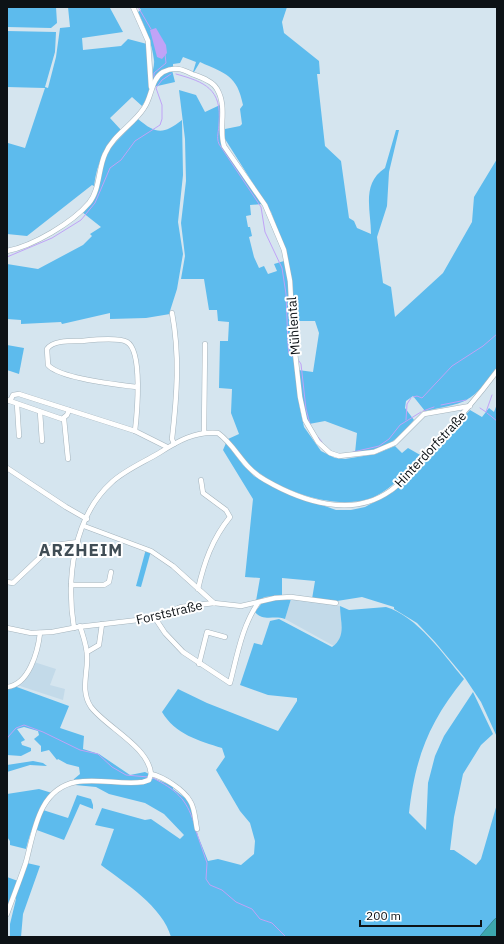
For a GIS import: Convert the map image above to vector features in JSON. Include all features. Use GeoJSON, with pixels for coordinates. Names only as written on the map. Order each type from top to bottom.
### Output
{"type":"FeatureCollection","features":[{"type":"Feature","properties":{"kind":"highway"},"geometry":{"type":"LineString","coordinates":[[484,937],[497,922]]}},
{"type":"Feature","properties":{"kind":"highway"},"geometry":{"type":"LineString","coordinates":[[491,937],[497,930]]}},
{"type":"Feature","properties":{"kind":"street","name":"Mühlental"},"geometry":{"type":"LineString","coordinates":[[133,7],[148,41],[152,88]]}},
{"type":"Feature","properties":{"kind":"street","name":"Mühlental"},"geometry":{"type":"LineString","coordinates":[[7,251],[58,230],[88,205],[94,195],[101,165],[107,150],[142,112],[154,82],[160,74],[176,68],[210,82],[218,91],[223,112],[222,135],[224,146],[265,205],[284,250],[290,281],[293,339],[301,405],[308,426],[322,447],[330,453],[339,456],[378,452],[388,448],[398,441],[424,414],[470,406]]}},
{"type":"Feature","properties":{"kind":"street"},"geometry":{"type":"LineString","coordinates":[[172,313],[178,370],[172,439],[174,444]]}},
{"type":"Feature","properties":{"kind":"street"},"geometry":{"type":"LineString","coordinates":[[135,430],[138,410],[137,387],[135,354],[129,344],[124,341],[73,341],[51,345],[47,349],[48,365],[54,370],[92,380],[137,387]]}},
{"type":"Feature","properties":{"kind":"street"},"geometry":{"type":"LineString","coordinates":[[74,628],[70,604],[71,585],[78,542],[87,519],[98,498],[112,482],[167,447],[204,432],[206,401],[204,397],[205,344]]}},
{"type":"Feature","properties":{"kind":"street"},"geometry":{"type":"LineString","coordinates":[[470,406],[497,371]]}},
{"type":"Feature","properties":{"kind":"street"},"geometry":{"type":"LineString","coordinates":[[64,418],[40,412],[9,401],[13,395],[19,394],[135,430],[167,447]]}},
{"type":"Feature","properties":{"kind":"street"},"geometry":{"type":"LineString","coordinates":[[17,404],[19,436]]}},
{"type":"Feature","properties":{"kind":"street","name":"Hinterdorfstraße"},"geometry":{"type":"LineString","coordinates":[[204,432],[218,433],[223,437],[246,466],[265,480],[317,502],[337,507],[364,504],[390,491],[470,406]]}},
{"type":"Feature","properties":{"kind":"street"},"geometry":{"type":"LineString","coordinates":[[68,459],[64,418],[69,410]]}},
{"type":"Feature","properties":{"kind":"street"},"geometry":{"type":"LineString","coordinates":[[40,412],[42,441]]}},
{"type":"Feature","properties":{"kind":"street"},"geometry":{"type":"LineString","coordinates":[[158,443],[159,453]]}},
{"type":"Feature","properties":{"kind":"street"},"geometry":{"type":"LineString","coordinates":[[7,468],[66,508],[87,519]]}},
{"type":"Feature","properties":{"kind":"street"},"geometry":{"type":"LineString","coordinates":[[198,590],[204,564],[210,550],[220,529],[230,517],[226,510],[203,493],[202,480]]}},
{"type":"Feature","properties":{"kind":"street"},"geometry":{"type":"LineString","coordinates":[[84,526],[151,551],[173,566],[214,603]]}},
{"type":"Feature","properties":{"kind":"street"},"geometry":{"type":"LineString","coordinates":[[7,582],[13,583],[50,548],[78,542]]}},
{"type":"Feature","properties":{"kind":"street"},"geometry":{"type":"LineString","coordinates":[[71,585],[104,585],[108,582],[111,572]]}},
{"type":"Feature","properties":{"kind":"street","name":"Forststraße"},"geometry":{"type":"LineString","coordinates":[[7,628],[23,632],[40,633],[80,626],[155,618],[181,607],[214,603],[237,606],[258,603],[267,599],[284,597],[336,603]]}},
{"type":"Feature","properties":{"kind":"street"},"geometry":{"type":"LineString","coordinates":[[155,618],[165,633],[183,652],[199,664],[230,682],[244,630],[250,615],[258,603]]}},
{"type":"Feature","properties":{"kind":"street"},"geometry":{"type":"LineString","coordinates":[[87,652],[95,649],[100,644],[102,624]]}},
{"type":"Feature","properties":{"kind":"street"},"geometry":{"type":"LineString","coordinates":[[7,914],[26,861],[35,824],[43,807],[55,792],[64,785],[78,782],[143,782],[149,780],[151,774],[150,767],[138,750],[89,704],[85,688],[87,652],[80,626]]}},
{"type":"Feature","properties":{"kind":"street"},"geometry":{"type":"LineString","coordinates":[[199,664],[207,632],[225,637]]}},
{"type":"Feature","properties":{"kind":"street"},"geometry":{"type":"LineString","coordinates":[[7,687],[19,682],[30,668],[40,633]]}},
{"type":"Feature","properties":{"kind":"street"},"geometry":{"type":"LineString","coordinates":[[151,774],[168,782],[187,796],[193,808],[197,829]]}},
{"type":"Feature","properties":{"kind":"shaded area"},"geometry":{"type":"Polygon","coordinates":[[[7,7],[56,7],[57,23],[51,28],[7,27],[7,7]]]}},
{"type":"Feature","properties":{"kind":"shaded area"},"geometry":{"type":"Polygon","coordinates":[[[68,7],[111,7],[110,8],[123,32],[82,38],[83,50],[121,46],[128,39],[147,44],[150,76],[149,92],[142,106],[132,97],[110,118],[121,130],[110,143],[103,155],[97,170],[94,186],[92,185],[27,236],[7,234],[7,145],[8,143],[25,148],[45,88],[7,87],[7,31],[56,32],[55,52],[45,87],[48,88],[56,57],[60,28],[70,27],[68,7]]]}},
{"type":"Feature","properties":{"kind":"shaded area"},"geometry":{"type":"Polygon","coordinates":[[[139,7],[287,7],[282,22],[284,33],[319,61],[320,74],[317,74],[325,146],[341,161],[349,218],[354,221],[357,228],[371,234],[369,207],[370,190],[378,174],[385,168],[396,130],[399,130],[389,172],[387,206],[377,237],[383,283],[391,287],[395,317],[443,273],[472,222],[474,197],[497,159],[497,368],[474,395],[467,400],[451,406],[425,411],[413,396],[406,401],[405,408],[414,420],[401,435],[389,444],[382,447],[355,453],[357,433],[325,421],[309,424],[304,411],[298,370],[313,372],[319,333],[315,321],[294,321],[282,241],[271,212],[225,139],[225,129],[240,126],[242,124],[240,109],[243,105],[237,87],[234,81],[229,77],[200,62],[193,72],[196,62],[183,57],[180,63],[173,64],[173,67],[153,82],[152,77],[154,63],[152,47],[138,12],[141,10],[139,7]]]}},
{"type":"Feature","properties":{"kind":"shaded area"},"geometry":{"type":"Polygon","coordinates":[[[156,28],[166,45],[167,53],[162,59],[157,57],[150,30],[156,28]]]}},
{"type":"Feature","properties":{"kind":"shaded area"},"geometry":{"type":"Polygon","coordinates":[[[172,70],[175,82],[153,87],[161,75],[172,70]]]}},
{"type":"Feature","properties":{"kind":"shaded area"},"geometry":{"type":"Polygon","coordinates":[[[179,90],[196,95],[205,112],[220,105],[220,134],[222,144],[262,204],[250,205],[251,215],[246,216],[248,227],[250,227],[252,236],[249,237],[254,257],[259,268],[264,266],[268,274],[277,271],[274,264],[284,261],[289,285],[299,404],[304,427],[321,451],[335,458],[345,459],[376,454],[395,446],[402,453],[408,448],[422,456],[395,483],[376,496],[362,501],[346,502],[312,498],[296,492],[280,485],[250,466],[228,439],[239,434],[231,413],[232,389],[219,388],[220,341],[228,341],[229,322],[218,321],[217,310],[209,310],[204,279],[181,279],[185,256],[181,223],[186,181],[185,139],[179,90]]]}},
{"type":"Feature","properties":{"kind":"shaded area"},"geometry":{"type":"Polygon","coordinates":[[[138,119],[150,128],[160,131],[170,128],[182,120],[183,175],[178,222],[183,254],[177,289],[170,314],[146,318],[110,319],[110,313],[62,324],[61,322],[21,324],[21,320],[7,319],[7,264],[38,269],[83,245],[92,236],[90,234],[101,227],[82,212],[89,206],[109,149],[138,119]]]}},
{"type":"Feature","properties":{"kind":"shaded area"},"geometry":{"type":"Polygon","coordinates":[[[7,345],[24,348],[19,374],[7,370],[7,345]]]}},
{"type":"Feature","properties":{"kind":"shaded area"},"geometry":{"type":"Polygon","coordinates":[[[497,404],[497,737],[481,702],[465,678],[417,623],[394,609],[394,607],[362,597],[337,601],[312,599],[315,581],[282,578],[282,595],[265,597],[256,601],[260,578],[245,577],[253,499],[223,450],[226,443],[243,465],[254,476],[277,489],[336,510],[351,510],[365,507],[393,492],[470,410],[482,417],[489,408],[494,412],[497,404]]]}},
{"type":"Feature","properties":{"kind":"shaded area"},"geometry":{"type":"Polygon","coordinates":[[[146,549],[151,551],[141,587],[136,586],[146,549]]]}},
{"type":"Feature","properties":{"kind":"shaded area"},"geometry":{"type":"Polygon","coordinates":[[[278,599],[291,599],[285,619],[265,618],[255,612],[262,603],[278,599]]]}},
{"type":"Feature","properties":{"kind":"shaded area"},"geometry":{"type":"Polygon","coordinates":[[[291,599],[340,606],[342,633],[339,642],[334,646],[285,619],[291,599]]]}},
{"type":"Feature","properties":{"kind":"shaded area"},"geometry":{"type":"Polygon","coordinates":[[[340,606],[349,610],[386,607],[397,612],[419,627],[429,637],[464,679],[441,710],[426,742],[415,775],[409,813],[426,830],[428,783],[435,756],[444,736],[473,692],[493,734],[481,745],[463,774],[454,817],[450,850],[454,850],[476,865],[481,859],[497,804],[497,920],[481,937],[171,937],[167,926],[152,906],[142,896],[101,865],[114,829],[95,825],[102,808],[145,820],[151,819],[180,839],[184,835],[164,814],[145,803],[109,794],[96,787],[75,785],[74,779],[80,774],[79,767],[67,764],[58,759],[57,760],[49,750],[41,752],[41,746],[34,739],[39,735],[38,731],[24,727],[17,729],[25,740],[21,742],[22,745],[31,748],[31,751],[21,756],[7,755],[7,688],[14,686],[69,706],[60,728],[84,736],[83,749],[99,754],[130,775],[145,772],[149,774],[146,779],[151,781],[153,778],[173,786],[173,789],[189,801],[198,836],[208,861],[218,859],[241,865],[254,854],[255,841],[250,823],[240,811],[216,770],[225,757],[222,748],[188,736],[167,720],[162,712],[178,689],[207,703],[278,731],[297,701],[297,698],[268,695],[240,685],[254,643],[262,645],[270,621],[279,619],[332,647],[340,638],[342,628],[340,606]]]}},
{"type":"Feature","properties":{"kind":"shaded area"},"geometry":{"type":"Polygon","coordinates":[[[34,662],[56,669],[50,685],[65,689],[63,700],[17,685],[34,662]]]}},
{"type":"Feature","properties":{"kind":"shaded area"},"geometry":{"type":"Polygon","coordinates":[[[33,761],[43,763],[47,766],[30,765],[7,772],[7,765],[33,761]]]}},
{"type":"Feature","properties":{"kind":"shaded area"},"geometry":{"type":"Polygon","coordinates":[[[39,789],[52,793],[36,820],[26,849],[10,845],[10,841],[7,837],[7,794],[39,789]]]}},
{"type":"Feature","properties":{"kind":"shaded area"},"geometry":{"type":"Polygon","coordinates":[[[77,795],[91,799],[93,809],[80,804],[64,840],[34,829],[43,810],[68,818],[77,795]]]}},
{"type":"Feature","properties":{"kind":"shaded area"},"geometry":{"type":"Polygon","coordinates":[[[27,863],[40,866],[23,914],[21,937],[10,937],[10,924],[16,899],[15,896],[27,863]]]}},
{"type":"Feature","properties":{"kind":"shaded area"},"geometry":{"type":"Polygon","coordinates":[[[7,877],[18,881],[7,910],[7,877]]]}},
{"type":"Feature","properties":{"kind":"waterway"},"geometry":{"type":"LineString","coordinates":[[138,7],[151,29]]}},
{"type":"Feature","properties":{"kind":"waterway"},"geometry":{"type":"LineString","coordinates":[[154,77],[154,73],[166,63],[165,54]]}},
{"type":"Feature","properties":{"kind":"waterway"},"geometry":{"type":"LineString","coordinates":[[7,257],[52,238],[81,220],[95,203],[110,168],[121,160],[135,141],[160,125],[162,119],[162,105],[156,88],[162,80],[171,74]]}},
{"type":"Feature","properties":{"kind":"waterway"},"geometry":{"type":"LineString","coordinates":[[176,74],[203,84],[210,89],[218,102],[219,144],[261,207],[265,232],[282,268],[286,294],[289,354],[292,357]]}},
{"type":"Feature","properties":{"kind":"waterway"},"geometry":{"type":"LineString","coordinates":[[413,397],[417,396],[422,398],[452,366],[483,346],[497,334]]}},
{"type":"Feature","properties":{"kind":"waterway"},"geometry":{"type":"LineString","coordinates":[[299,361],[301,364],[306,409],[310,424]]}},
{"type":"Feature","properties":{"kind":"waterway"},"geometry":{"type":"LineString","coordinates":[[480,408],[486,412],[492,395]]}},
{"type":"Feature","properties":{"kind":"waterway"},"geometry":{"type":"LineString","coordinates":[[406,420],[407,404],[411,398]]}},
{"type":"Feature","properties":{"kind":"waterway"},"geometry":{"type":"LineString","coordinates":[[441,405],[466,400]]}},
{"type":"Feature","properties":{"kind":"waterway"},"geometry":{"type":"LineString","coordinates":[[423,411],[434,407]]}},
{"type":"Feature","properties":{"kind":"waterway"},"geometry":{"type":"LineString","coordinates":[[353,452],[379,446],[389,439],[400,425],[421,412]]}},
{"type":"Feature","properties":{"kind":"waterway"},"geometry":{"type":"LineString","coordinates":[[487,413],[497,421]]}},
{"type":"Feature","properties":{"kind":"waterway"},"geometry":{"type":"LineString","coordinates":[[318,437],[322,442]]}},
{"type":"Feature","properties":{"kind":"waterway"},"geometry":{"type":"LineString","coordinates":[[7,741],[8,737],[16,728],[24,725],[43,732],[80,750],[98,754],[112,767],[126,775],[148,777]]}},
{"type":"Feature","properties":{"kind":"waterway"},"geometry":{"type":"LineString","coordinates":[[153,778],[174,791],[184,801],[194,823]]}},
{"type":"Feature","properties":{"kind":"waterway"},"geometry":{"type":"LineString","coordinates":[[196,831],[207,863],[206,879],[210,885],[222,890],[236,902],[252,909],[260,919],[272,923],[286,937]]}},
{"type":"Feature","properties":{"kind":"district","name":"ARZHEIM"},"geometry":{"type":"Point","coordinates":[81,550]}}]}
